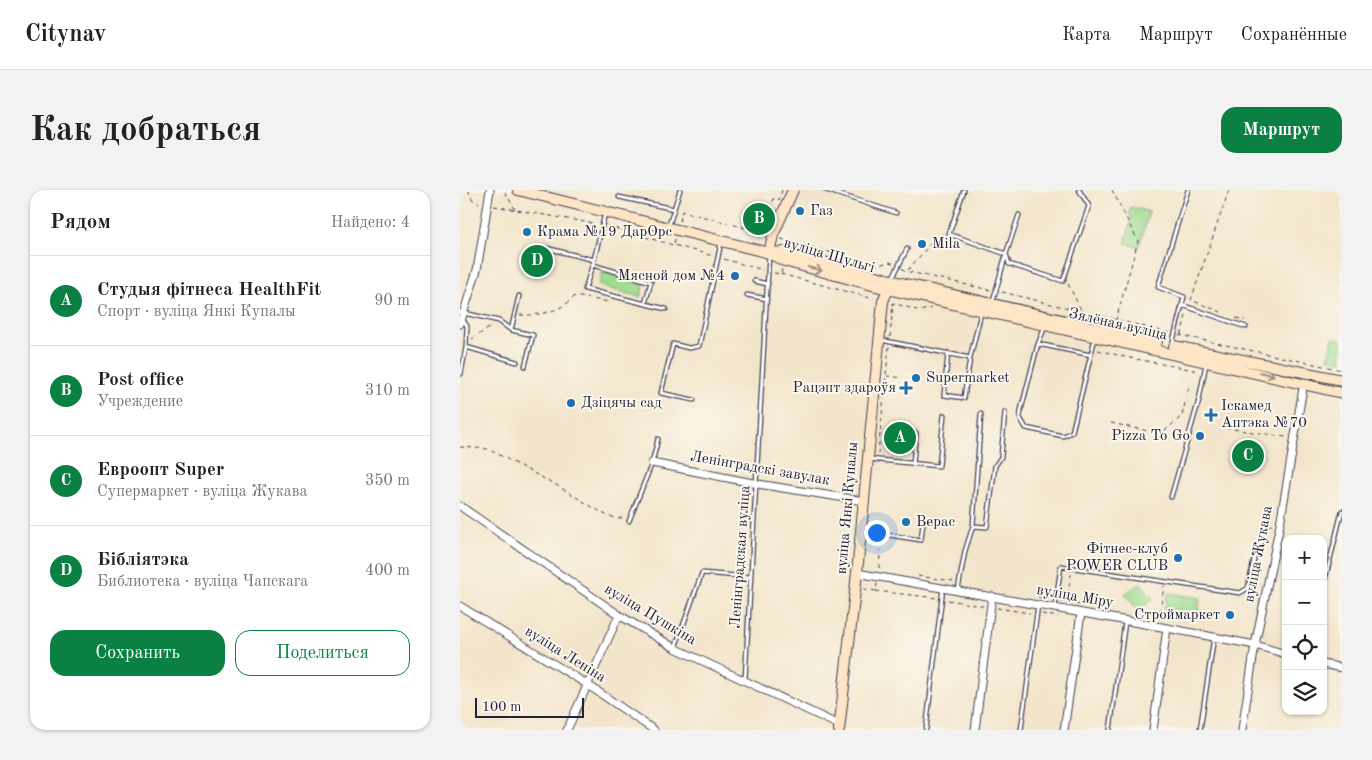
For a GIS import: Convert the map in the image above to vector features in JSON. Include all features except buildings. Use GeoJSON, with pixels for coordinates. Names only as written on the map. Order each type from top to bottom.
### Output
{"type":"FeatureCollection","features":[{"type":"Feature","properties":{"kind":"main road","name":"вуліца Шульгі"},"geometry":{"type":"LineString","coordinates":[[518,190],[547,194],[605,212],[769,253],[784,261],[890,284]]}},
{"type":"Feature","properties":{"kind":"main road"},"geometry":{"type":"LineString","coordinates":[[769,253],[773,236],[793,190]]}},
{"type":"Feature","properties":{"kind":"main road","name":"Зялёная вуліца"},"geometry":{"type":"LineString","coordinates":[[890,284],[992,304],[1113,332],[1206,360],[1304,382],[1342,393]]}},
{"type":"Feature","properties":{"kind":"main road","name":"Зялёная вуліца"},"geometry":{"type":"LineString","coordinates":[[890,284],[1046,324],[1094,340],[1171,349],[1342,380]]}},
{"type":"Feature","properties":{"kind":"main road","name":"вуліца Янкі Купалы"},"geometry":{"type":"LineString","coordinates":[[839,728],[864,501],[873,459],[884,341],[883,301],[890,284]]}},
{"type":"Feature","properties":{"kind":"street"},"geometry":{"type":"LineString","coordinates":[[461,317],[477,270],[490,190]]}},
{"type":"Feature","properties":{"kind":"street","name":"вуліца Жукава"},"geometry":{"type":"LineString","coordinates":[[1242,730],[1255,645],[1280,524],[1304,382]]}},
{"type":"Feature","properties":{"kind":"street","name":"Ленінградскі завулак"},"geometry":{"type":"LineString","coordinates":[[652,463],[758,484],[864,501]]}},
{"type":"Feature","properties":{"kind":"street","name":"вуліца Пушкіна"},"geometry":{"type":"LineString","coordinates":[[460,506],[619,615],[675,648],[839,728]]}},
{"type":"Feature","properties":{"kind":"street","name":"вуліца Міру"},"geometry":{"type":"LineString","coordinates":[[857,573],[992,596],[1055,604],[1081,612],[1255,645],[1282,653]]}},
{"type":"Feature","properties":{"kind":"street"},"geometry":{"type":"LineString","coordinates":[[975,730],[992,596]]}},
{"type":"Feature","properties":{"kind":"street","name":"вуліца Леніна"},"geometry":{"type":"LineString","coordinates":[[460,606],[588,685],[654,730]]}},
{"type":"Feature","properties":{"kind":"street"},"geometry":{"type":"LineString","coordinates":[[1064,730],[1081,612]]}},
{"type":"Feature","properties":{"kind":"street"},"geometry":{"type":"LineString","coordinates":[[567,730],[619,615]]}},
{"type":"Feature","properties":{"kind":"street"},"geometry":{"type":"LineString","coordinates":[[1153,730],[1167,628]]}},
{"type":"Feature","properties":{"kind":"street"},"geometry":{"type":"LineString","coordinates":[[1327,665],[1342,668]]}},
{"type":"Feature","properties":{"kind":"street"},"geometry":{"type":"LineString","coordinates":[[638,730],[642,722]]}},
{"type":"Feature","properties":{"kind":"lane"},"geometry":{"type":"LineString","coordinates":[[668,228],[680,190]]}},
{"type":"Feature","properties":{"kind":"lane"},"geometry":{"type":"LineString","coordinates":[[826,190],[896,213]]}},
{"type":"Feature","properties":{"kind":"lane"},"geometry":{"type":"LineString","coordinates":[[964,190],[949,234],[1006,254]]}},
{"type":"Feature","properties":{"kind":"lane"},"geometry":{"type":"LineString","coordinates":[[1006,254],[1009,264],[1063,281],[1089,206],[1079,190]]}},
{"type":"Feature","properties":{"kind":"lane"},"geometry":{"type":"LineString","coordinates":[[1171,349],[1184,296],[1158,287],[1188,190]]}},
{"type":"Feature","properties":{"kind":"lane"},"geometry":{"type":"LineString","coordinates":[[619,197],[674,209]]}},
{"type":"Feature","properties":{"kind":"lane"},"geometry":{"type":"LineString","coordinates":[[605,212],[585,289],[666,309]]}},
{"type":"Feature","properties":{"kind":"lane"},"geometry":{"type":"LineString","coordinates":[[992,304],[1019,215]]}},
{"type":"Feature","properties":{"kind":"lane"},"geometry":{"type":"LineString","coordinates":[[694,400],[660,393],[673,344],[689,348],[699,346],[721,242]]}},
{"type":"Feature","properties":{"kind":"lane"},"geometry":{"type":"LineString","coordinates":[[546,248],[594,260]]}},
{"type":"Feature","properties":{"kind":"lane"},"geometry":{"type":"LineString","coordinates":[[890,284],[907,250]]}},
{"type":"Feature","properties":{"kind":"lane","name":"Ленінградская вуліца"},"geometry":{"type":"LineString","coordinates":[[745,683],[750,576],[758,484],[769,253]]}},
{"type":"Feature","properties":{"kind":"lane"},"geometry":{"type":"LineString","coordinates":[[592,265],[651,282],[645,304]]}},
{"type":"Feature","properties":{"kind":"lane"},"geometry":{"type":"LineString","coordinates":[[754,281],[768,284]]}},
{"type":"Feature","properties":{"kind":"lane"},"geometry":{"type":"LineString","coordinates":[[747,295],[767,299]]}},
{"type":"Feature","properties":{"kind":"lane"},"geometry":{"type":"LineString","coordinates":[[511,330],[519,296]]}},
{"type":"Feature","properties":{"kind":"lane"},"geometry":{"type":"LineString","coordinates":[[1182,305],[1246,327]]}},
{"type":"Feature","properties":{"kind":"lane"},"geometry":{"type":"LineString","coordinates":[[948,353],[944,395],[964,398],[970,358],[982,309]]}},
{"type":"Feature","properties":{"kind":"lane"},"geometry":{"type":"LineString","coordinates":[[461,317],[499,321],[511,330],[532,335],[525,366]]}},
{"type":"Feature","properties":{"kind":"lane"},"geometry":{"type":"LineString","coordinates":[[461,317],[467,326],[468,342],[461,374]]}},
{"type":"Feature","properties":{"kind":"lane"},"geometry":{"type":"LineString","coordinates":[[1046,324],[1038,344],[1020,418],[1026,428],[1063,436],[1072,432],[1094,340]]}},
{"type":"Feature","properties":{"kind":"lane"},"geometry":{"type":"LineString","coordinates":[[884,341],[970,358]]}},
{"type":"Feature","properties":{"kind":"lane"},"geometry":{"type":"LineString","coordinates":[[1038,344],[1090,355]]}},
{"type":"Feature","properties":{"kind":"lane"},"geometry":{"type":"LineString","coordinates":[[466,347],[517,362]]}},
{"type":"Feature","properties":{"kind":"lane"},"geometry":{"type":"LineString","coordinates":[[1171,497],[1199,400],[1206,360]]}},
{"type":"Feature","properties":{"kind":"lane"},"geometry":{"type":"LineString","coordinates":[[973,526],[987,527],[994,466],[1001,456],[1005,412]]}},
{"type":"Feature","properties":{"kind":"lane"},"geometry":{"type":"LineString","coordinates":[[958,590],[965,550],[973,526],[982,414]]}},
{"type":"Feature","properties":{"kind":"lane"},"geometry":{"type":"LineString","coordinates":[[873,459],[939,466],[944,415]]}},
{"type":"Feature","properties":{"kind":"lane"},"geometry":{"type":"LineString","coordinates":[[913,463],[916,433]]}},
{"type":"Feature","properties":{"kind":"lane"},"geometry":{"type":"LineString","coordinates":[[629,521],[652,463],[658,439]]}},
{"type":"Feature","properties":{"kind":"lane"},"geometry":{"type":"LineString","coordinates":[[1325,580],[1342,511]]}},
{"type":"Feature","properties":{"kind":"lane"},"geometry":{"type":"LineString","coordinates":[[861,531],[921,540],[924,523]]}},
{"type":"Feature","properties":{"kind":"lane"},"geometry":{"type":"LineString","coordinates":[[1055,604],[1061,566],[1240,593],[1248,588],[1256,554]]}},
{"type":"Feature","properties":{"kind":"lane"},"geometry":{"type":"LineString","coordinates":[[675,648],[702,573],[750,576]]}},
{"type":"Feature","properties":{"kind":"lane"},"geometry":{"type":"LineString","coordinates":[[926,730],[943,588]]}},
{"type":"Feature","properties":{"kind":"lane"},"geometry":{"type":"LineString","coordinates":[[1021,730],[1038,601]]}},
{"type":"Feature","properties":{"kind":"lane"},"geometry":{"type":"LineString","coordinates":[[1110,730],[1126,620]]}},
{"type":"Feature","properties":{"kind":"lane"},"geometry":{"type":"LineString","coordinates":[[1200,730],[1214,637]]}},
{"type":"Feature","properties":{"kind":"path"},"geometry":{"type":"LineString","coordinates":[[468,190],[474,200],[479,203]]}},
{"type":"Feature","properties":{"kind":"path"},"geometry":{"type":"LineString","coordinates":[[762,232],[774,198],[779,200],[782,190]]}},
{"type":"Feature","properties":{"kind":"path"},"geometry":{"type":"LineString","coordinates":[[1112,190],[1138,242],[1113,332]]}},
{"type":"Feature","properties":{"kind":"path"},"geometry":{"type":"LineString","coordinates":[[1181,335],[1191,300],[1229,190]]}},
{"type":"Feature","properties":{"kind":"path"},"geometry":{"type":"LineString","coordinates":[[505,192],[517,211]]}},
{"type":"Feature","properties":{"kind":"path"},"geometry":{"type":"LineString","coordinates":[[491,206],[602,225],[674,245]]}},
{"type":"Feature","properties":{"kind":"path"},"geometry":{"type":"LineString","coordinates":[[908,271],[942,234]]}},
{"type":"Feature","properties":{"kind":"path"},"geometry":{"type":"LineString","coordinates":[[778,237],[878,265],[889,262],[899,265],[908,271],[1116,321],[1342,370]]}},
{"type":"Feature","properties":{"kind":"path"},"geometry":{"type":"LineString","coordinates":[[781,274],[783,265]]}},
{"type":"Feature","properties":{"kind":"path"},"geometry":{"type":"LineString","coordinates":[[771,272],[880,300]]}},
{"type":"Feature","properties":{"kind":"path"},"geometry":{"type":"LineString","coordinates":[[820,285],[821,280]]}},
{"type":"Feature","properties":{"kind":"path"},"geometry":{"type":"LineString","coordinates":[[1063,281],[1072,290],[1082,312]]}},
{"type":"Feature","properties":{"kind":"path"},"geometry":{"type":"LineString","coordinates":[[835,289],[837,284]]}},
{"type":"Feature","properties":{"kind":"path"},"geometry":{"type":"LineString","coordinates":[[514,314],[530,315],[552,312],[575,296],[609,302],[612,298]]}},
{"type":"Feature","properties":{"kind":"path"},"geometry":{"type":"LineString","coordinates":[[1191,300],[1224,314]]}},
{"type":"Feature","properties":{"kind":"path"},"geometry":{"type":"LineString","coordinates":[[873,459],[886,376],[884,341],[893,303],[920,311],[934,308]]}},
{"type":"Feature","properties":{"kind":"path"},"geometry":{"type":"LineString","coordinates":[[1231,316],[1246,320]]}},
{"type":"Feature","properties":{"kind":"path"},"geometry":{"type":"LineString","coordinates":[[468,342],[499,321]]}},
{"type":"Feature","properties":{"kind":"path"},"geometry":{"type":"LineString","coordinates":[[1094,340],[1098,350],[1204,372]]}},
{"type":"Feature","properties":{"kind":"path"},"geometry":{"type":"LineString","coordinates":[[886,376],[904,378]]}},
{"type":"Feature","properties":{"kind":"path"},"geometry":{"type":"LineString","coordinates":[[1111,423],[1162,434],[1182,416],[1189,386]]}},
{"type":"Feature","properties":{"kind":"path"},"geometry":{"type":"LineString","coordinates":[[1226,428],[1288,437],[1287,440]]}},
{"type":"Feature","properties":{"kind":"path"},"geometry":{"type":"LineString","coordinates":[[1248,431],[1248,436]]}},
{"type":"Feature","properties":{"kind":"path"},"geometry":{"type":"LineString","coordinates":[[460,447],[488,449],[558,486],[604,514],[618,518],[630,515]]}},
{"type":"Feature","properties":{"kind":"path"},"geometry":{"type":"LineString","coordinates":[[1260,527],[1273,524],[1274,520]]}},
{"type":"Feature","properties":{"kind":"path"},"geometry":{"type":"LineString","coordinates":[[882,534],[876,591],[1064,617]]}},
{"type":"Feature","properties":{"kind":"path"},"geometry":{"type":"LineString","coordinates":[[1067,602],[1072,568]]}},
{"type":"Feature","properties":{"kind":"path"},"geometry":{"type":"LineString","coordinates":[[915,575],[960,582]]}},
{"type":"Feature","properties":{"kind":"path"},"geometry":{"type":"LineString","coordinates":[[1158,626],[1165,582]]}},
{"type":"Feature","properties":{"kind":"path"},"geometry":{"type":"LineString","coordinates":[[1038,601],[1055,604],[1067,602],[1086,606]]}},
{"type":"Feature","properties":{"kind":"green space"},"geometry":{"type":"Polygon","coordinates":[[[1131,207],[1149,212],[1139,247],[1125,243],[1132,218],[1129,215],[1131,207]]]}},
{"type":"Feature","properties":{"kind":"green space"},"geometry":{"type":"Polygon","coordinates":[[[602,272],[644,283],[640,297],[599,286],[602,272]]]}},
{"type":"Feature","properties":{"kind":"green space"},"geometry":{"type":"Polygon","coordinates":[[[1333,338],[1342,340],[1342,361],[1328,358],[1333,338]]]}},
{"type":"Feature","properties":{"kind":"green space"},"geometry":{"type":"Polygon","coordinates":[[[1141,583],[1153,599],[1138,610],[1125,594],[1141,583]]]}},
{"type":"Feature","properties":{"kind":"green space"},"geometry":{"type":"Polygon","coordinates":[[[1168,593],[1200,598],[1197,618],[1164,612],[1168,593]]]}},
{"type":"Feature","properties":{"kind":"place","name":"Газ"},"geometry":{"type":"Point","coordinates":[800,211]}},
{"type":"Feature","properties":{"kind":"place","name":"Post office"},"geometry":{"type":"Point","coordinates":[759,219]}},
{"type":"Feature","properties":{"kind":"place","name":"Крама №19 ДарОрс"},"geometry":{"type":"Point","coordinates":[527,232]}},
{"type":"Feature","properties":{"kind":"place","name":"Mila"},"geometry":{"type":"Point","coordinates":[922,244]}},
{"type":"Feature","properties":{"kind":"place","name":"Бібліятэка"},"geometry":{"type":"Point","coordinates":[537,261]}},
{"type":"Feature","properties":{"kind":"place","name":"Мясной дом №4"},"geometry":{"type":"Point","coordinates":[735,276]}},
{"type":"Feature","properties":{"kind":"place","name":"Supermarket"},"geometry":{"type":"Point","coordinates":[916,378]}},
{"type":"Feature","properties":{"kind":"place","name":"Рацэпт здароўя"},"geometry":{"type":"Point","coordinates":[906,388]}},
{"type":"Feature","properties":{"kind":"place","name":"Дзіцячы сад"},"geometry":{"type":"Point","coordinates":[571,403]}},
{"type":"Feature","properties":{"kind":"place","name":"Іскамед Аптэка №70"},"geometry":{"type":"Point","coordinates":[1211,415]}},
{"type":"Feature","properties":{"kind":"place","name":"Pizza To Go"},"geometry":{"type":"Point","coordinates":[1200,436]}},
{"type":"Feature","properties":{"kind":"place","name":"Студыя фітнеса HealthFit"},"geometry":{"type":"Point","coordinates":[900,438]}},
{"type":"Feature","properties":{"kind":"place","name":"Евроопт Super"},"geometry":{"type":"Point","coordinates":[1248,456]}},
{"type":"Feature","properties":{"kind":"place","name":"Верас"},"geometry":{"type":"Point","coordinates":[906,522]}},
{"type":"Feature","properties":{"kind":"place","name":"Фітнес-клуб POWER CLUB"},"geometry":{"type":"Point","coordinates":[1178,558]}},
{"type":"Feature","properties":{"kind":"place","name":"Строймаркет"},"geometry":{"type":"Point","coordinates":[1230,615]}}]}
